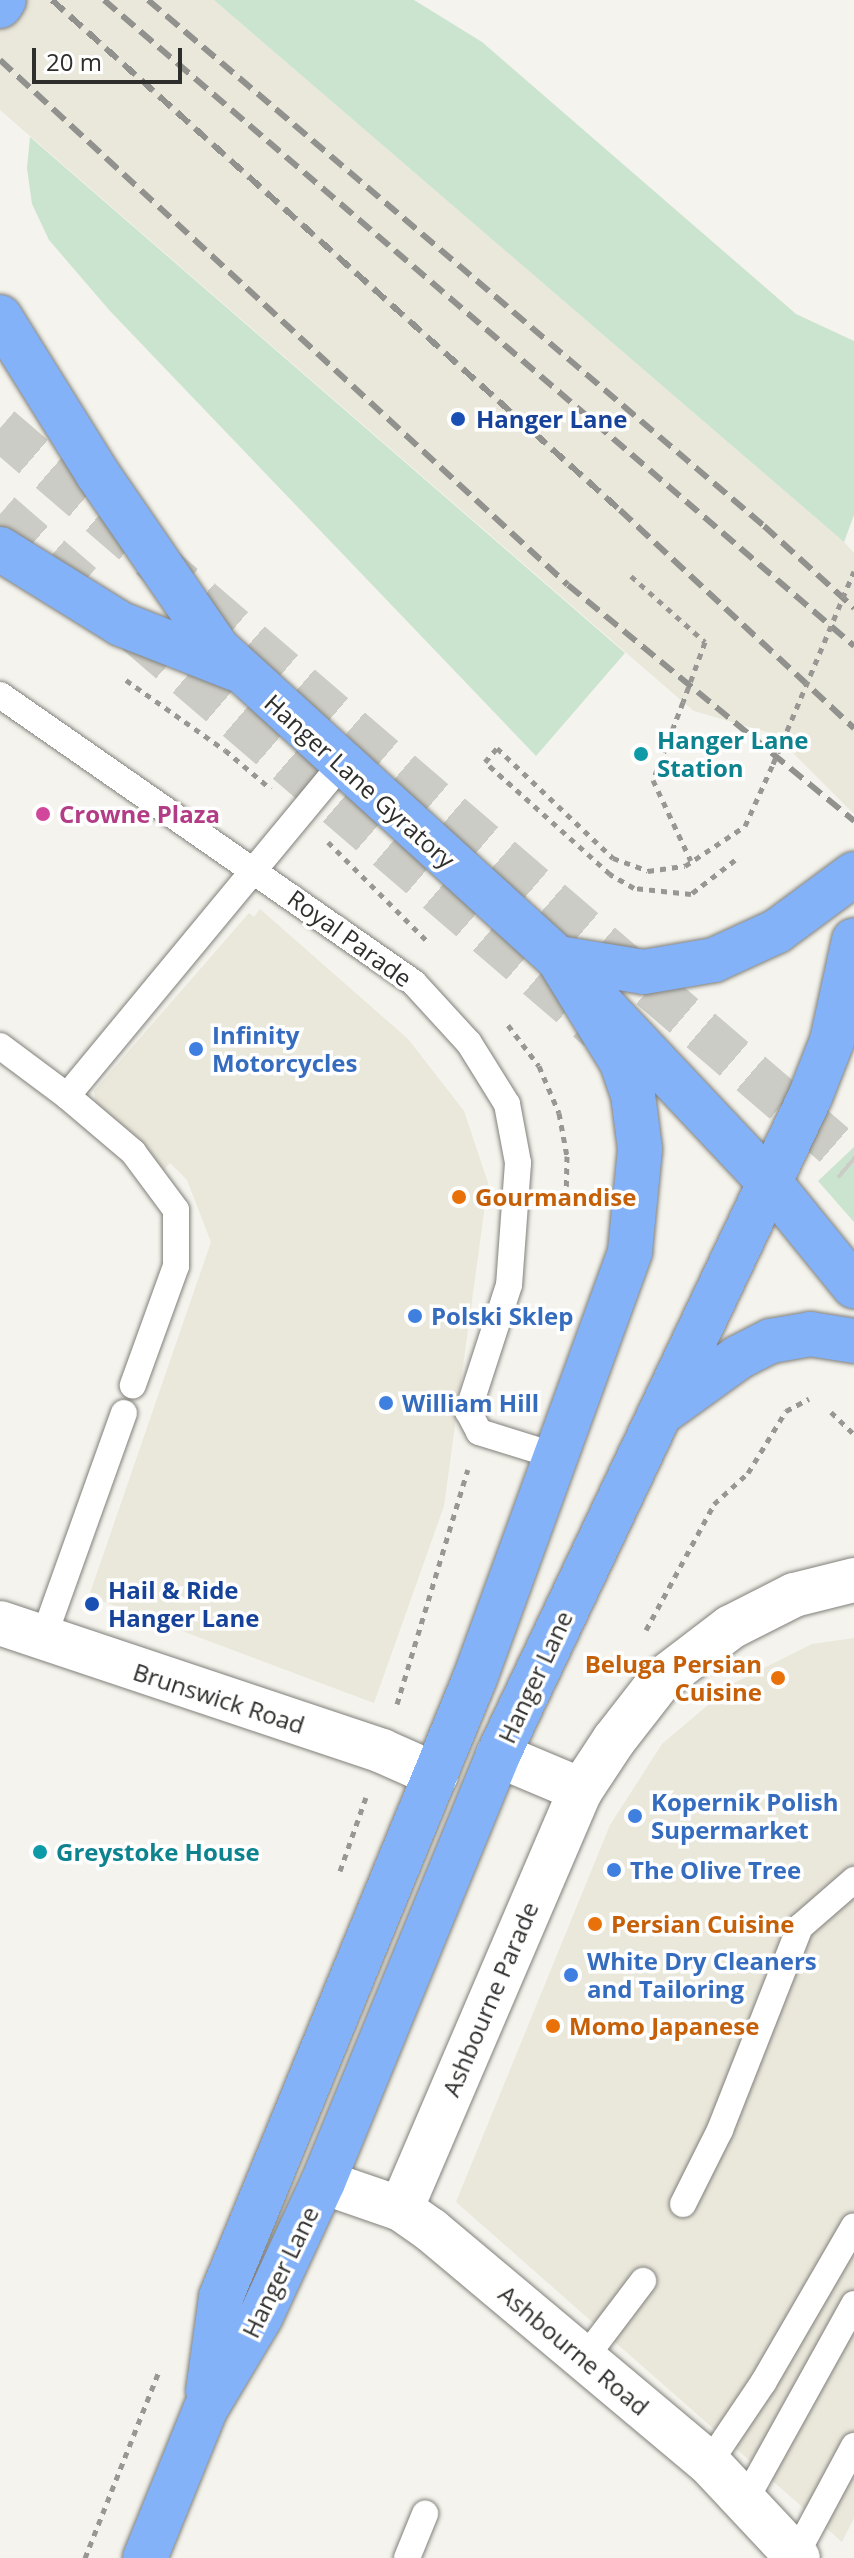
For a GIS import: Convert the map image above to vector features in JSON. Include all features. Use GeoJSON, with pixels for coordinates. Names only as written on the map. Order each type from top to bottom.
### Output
{"type":"FeatureCollection","features":[{"type":"Feature","properties":{"kind":"highway"},"geometry":{"type":"LineString","coordinates":[[0,6],[4,0]]}},
{"type":"Feature","properties":{"kind":"highway","name":"Hanger Lane Gyratory"},"geometry":{"type":"LineString","coordinates":[[0,317],[170,582],[236,669],[558,958]]}},
{"type":"Feature","properties":{"kind":"highway"},"geometry":{"type":"LineString","coordinates":[[0,549],[121,624],[236,669]]}},
{"type":"Feature","properties":{"kind":"highway"},"geometry":{"type":"LineString","coordinates":[[558,958],[644,972],[714,960],[777,931],[854,874]]}},
{"type":"Feature","properties":{"kind":"highway","name":"Hanger Lane"},"geometry":{"type":"LineString","coordinates":[[145,2558],[205,2410],[261,2316],[323,2182],[498,1755],[771,1184],[832,1041],[854,940]]}},
{"type":"Feature","properties":{"kind":"highway"},"geometry":{"type":"LineString","coordinates":[[558,958],[771,1184],[854,1286]]}},
{"type":"Feature","properties":{"kind":"highway","name":"Hanger Lane"},"geometry":{"type":"LineString","coordinates":[[205,2410],[221,2297],[436,1775],[630,1251],[640,1149],[633,1095],[621,1061],[558,958]]}},
{"type":"Feature","properties":{"kind":"highway"},"geometry":{"type":"LineString","coordinates":[[660,1414],[739,1357],[771,1341],[810,1334],[854,1341]]}},
{"type":"Feature","properties":{"kind":"street","name":"Ashbourne Parade"},"geometry":{"type":"LineString","coordinates":[[401,2209],[581,1790],[660,1681],[731,1627],[794,1595],[854,1580]]}},
{"type":"Feature","properties":{"kind":"street","name":"Brunswick Road"},"geometry":{"type":"LineString","coordinates":[[0,1623],[382,1751],[436,1775]]}},
{"type":"Feature","properties":{"kind":"street"},"geometry":{"type":"LineString","coordinates":[[498,1755],[581,1790]]}},
{"type":"Feature","properties":{"kind":"street","name":"Ashbourne Road"},"geometry":{"type":"LineString","coordinates":[[323,2182],[401,2209],[709,2463],[746,2499],[796,2557]]}},
{"type":"Feature","properties":{"kind":"lane","name":"Royal Parade"},"geometry":{"type":"LineString","coordinates":[[0,695],[253,868],[414,983],[469,1043],[507,1104],[518,1163],[509,1285],[468,1411],[479,1432]]}},
{"type":"Feature","properties":{"kind":"lane"},"geometry":{"type":"LineString","coordinates":[[67,1096],[342,764]]}},
{"type":"Feature","properties":{"kind":"lane"},"geometry":{"type":"LineString","coordinates":[[0,1046],[67,1096],[133,1152],[176,1210],[176,1266],[133,1385]]}},
{"type":"Feature","properties":{"kind":"lane"},"geometry":{"type":"LineString","coordinates":[[43,1639],[124,1413]]}},
{"type":"Feature","properties":{"kind":"lane"},"geometry":{"type":"LineString","coordinates":[[479,1432],[553,1455]]}},
{"type":"Feature","properties":{"kind":"lane"},"geometry":{"type":"LineString","coordinates":[[683,2204],[720,2130],[800,1927],[854,1880]]}},
{"type":"Feature","properties":{"kind":"lane"},"geometry":{"type":"LineString","coordinates":[[709,2463],[763,2383],[854,2226]]}},
{"type":"Feature","properties":{"kind":"lane"},"geometry":{"type":"LineString","coordinates":[[584,2359],[643,2281]]}},
{"type":"Feature","properties":{"kind":"lane"},"geometry":{"type":"LineString","coordinates":[[746,2499],[854,2304]]}},
{"type":"Feature","properties":{"kind":"lane"},"geometry":{"type":"LineString","coordinates":[[796,2557],[854,2446]]}},
{"type":"Feature","properties":{"kind":"lane"},"geometry":{"type":"LineString","coordinates":[[407,2558],[425,2514]]}},
{"type":"Feature","properties":{"kind":"path"},"geometry":{"type":"LineString","coordinates":[[735,860],[691,894],[662,894],[634,888],[610,874],[485,762],[497,748],[613,858],[648,871],[691,861],[745,826],[854,571]]}},
{"type":"Feature","properties":{"kind":"path"},"geometry":{"type":"LineString","coordinates":[[631,576],[705,642],[653,780],[691,861]]}},
{"type":"Feature","properties":{"kind":"path"},"geometry":{"type":"LineString","coordinates":[[112,671],[225,750],[302,816],[431,945]]}},
{"type":"Feature","properties":{"kind":"path"},"geometry":{"type":"LineString","coordinates":[[505,1021],[539,1066],[559,1113],[567,1156],[566,1205]]}},
{"type":"Feature","properties":{"kind":"path"},"geometry":{"type":"LineString","coordinates":[[660,1681],[635,1652],[673,1578],[714,1504],[748,1473],[786,1411],[809,1399]]}},
{"type":"Feature","properties":{"kind":"path"},"geometry":{"type":"LineString","coordinates":[[831,1412],[854,1434]]}},
{"type":"Feature","properties":{"kind":"path"},"geometry":{"type":"LineString","coordinates":[[392,1721],[479,1432]]}},
{"type":"Feature","properties":{"kind":"shaded area"},"geometry":{"type":"Polygon","coordinates":[[[0,0],[214,0],[844,542],[854,553],[854,814],[774,734],[694,711],[683,702],[0,110],[0,0]]]}},
{"type":"Feature","properties":{"kind":"shaded area"},"geometry":{"type":"Polygon","coordinates":[[[260,909],[408,1039],[464,1111],[488,1183],[444,1506],[374,1703],[89,1596],[211,1242],[187,1180],[170,1163],[163,1171],[97,1112],[94,1091],[249,913],[254,917],[260,909]]]}},
{"type":"Feature","properties":{"kind":"shaded area"},"geometry":{"type":"Polygon","coordinates":[[[854,1638],[854,2518],[842,2542],[456,2202],[610,1825],[662,1744],[734,1683],[812,1644],[854,1638]]]}},
{"type":"Feature","properties":{"kind":"green space"},"geometry":{"type":"Polygon","coordinates":[[[214,0],[414,0],[482,42],[796,314],[854,341],[854,515],[844,542],[214,0]]]}},
{"type":"Feature","properties":{"kind":"green space"},"geometry":{"type":"Polygon","coordinates":[[[30,137],[625,653],[536,756],[110,311],[49,240],[32,204],[27,168],[30,137]]]}},
{"type":"Feature","properties":{"kind":"green space"},"geometry":{"type":"Polygon","coordinates":[[[854,1147],[854,1222],[818,1181],[854,1147]]]}},
{"type":"Feature","properties":{"kind":"tunnel"},"geometry":{"type":"LineString","coordinates":[[0,428],[854,1162]]}},
{"type":"Feature","properties":{"kind":"tunnel"},"geometry":{"type":"LineString","coordinates":[[0,514],[82,585]]}},
{"type":"Feature","properties":{"kind":"tunnel"},"geometry":{"type":"LineString","coordinates":[[137,633],[598,1029]]}},
{"type":"Feature","properties":{"kind":"railway"},"geometry":{"type":"LineString","coordinates":[[52,0],[620,510],[854,728]]}},
{"type":"Feature","properties":{"kind":"railway"},"geometry":{"type":"LineString","coordinates":[[104,0],[854,646]]}},
{"type":"Feature","properties":{"kind":"railway"},"geometry":{"type":"LineString","coordinates":[[148,0],[764,526],[854,608]]}},
{"type":"Feature","properties":{"kind":"railway"},"geometry":{"type":"LineString","coordinates":[[0,60],[568,585],[854,821]]}},
{"type":"Feature","properties":{"kind":"place","name":"Hanger Lane"},"geometry":{"type":"Point","coordinates":[458,419]}},
{"type":"Feature","properties":{"kind":"place","name":"Hanger Lane Station"},"geometry":{"type":"Point","coordinates":[641,754]}},
{"type":"Feature","properties":{"kind":"place","name":"Crowne Plaza"},"geometry":{"type":"Point","coordinates":[43,814]}},
{"type":"Feature","properties":{"kind":"place","name":"Infinity Motorcycles"},"geometry":{"type":"Point","coordinates":[196,1049]}},
{"type":"Feature","properties":{"kind":"place","name":"Gourmandise"},"geometry":{"type":"Point","coordinates":[459,1197]}},
{"type":"Feature","properties":{"kind":"place","name":"Polski Sklep"},"geometry":{"type":"Point","coordinates":[415,1316]}},
{"type":"Feature","properties":{"kind":"place","name":"William Hill"},"geometry":{"type":"Point","coordinates":[386,1403]}},
{"type":"Feature","properties":{"kind":"place","name":"Hail & Ride Hanger Lane"},"geometry":{"type":"Point","coordinates":[92,1604]}},
{"type":"Feature","properties":{"kind":"place","name":"Beluga Persian Cuisine"},"geometry":{"type":"Point","coordinates":[778,1678]}},
{"type":"Feature","properties":{"kind":"place","name":"Kopernik Polish Supermarket"},"geometry":{"type":"Point","coordinates":[635,1816]}},
{"type":"Feature","properties":{"kind":"place","name":"Greystoke House"},"geometry":{"type":"Point","coordinates":[40,1852]}},
{"type":"Feature","properties":{"kind":"place","name":"The Olive Tree"},"geometry":{"type":"Point","coordinates":[614,1870]}},
{"type":"Feature","properties":{"kind":"place","name":"Persian Cuisine"},"geometry":{"type":"Point","coordinates":[595,1924]}},
{"type":"Feature","properties":{"kind":"place","name":"White Dry Cleaners and Tailoring"},"geometry":{"type":"Point","coordinates":[571,1975]}},
{"type":"Feature","properties":{"kind":"place","name":"Momo Japanese"},"geometry":{"type":"Point","coordinates":[553,2026]}}]}
